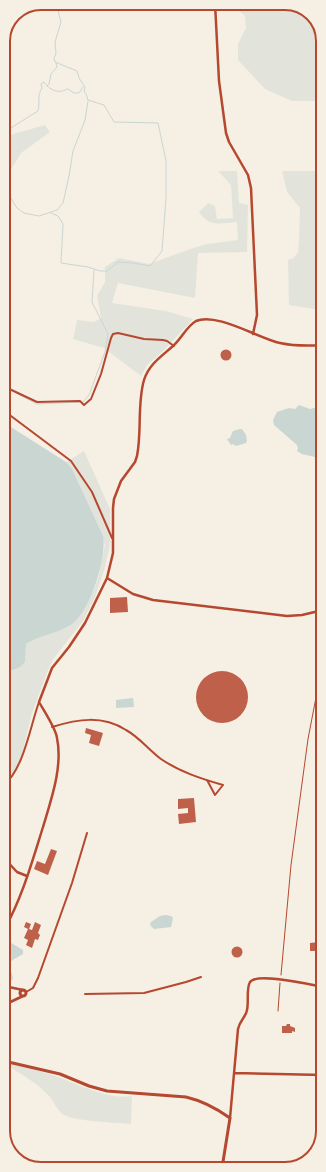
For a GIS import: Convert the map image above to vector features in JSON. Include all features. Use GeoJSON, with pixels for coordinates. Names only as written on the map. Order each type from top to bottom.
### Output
{"type":"FeatureCollection","features":[{"type":"Feature","properties":{"kind":"main road"},"geometry":{"type":"LineString","coordinates":[[215,10],[219,81],[226,133],[232,148],[247,173],[251,188],[257,315],[254,334]]}},
{"type":"Feature","properties":{"kind":"main road"},"geometry":{"type":"LineString","coordinates":[[10,918],[27,876],[56,780],[57,735],[39,702],[52,668],[69,647],[85,623],[106,578],[114,540],[113,508],[116,494],[123,476],[138,456],[144,380],[146,374],[154,363],[174,346],[190,325],[203,319],[215,319],[286,344],[300,346],[316,345]]}},
{"type":"Feature","properties":{"kind":"main road"},"geometry":{"type":"LineString","coordinates":[[106,578],[134,594],[153,600],[287,616],[302,616],[316,612]]}},
{"type":"Feature","properties":{"kind":"main road"},"geometry":{"type":"LineString","coordinates":[[10,864],[17,872],[27,876]]}},
{"type":"Feature","properties":{"kind":"main road"},"geometry":{"type":"LineString","coordinates":[[223,1162],[230,1118],[239,1023],[247,1010],[250,982],[257,977],[316,986]]}},
{"type":"Feature","properties":{"kind":"main road"},"geometry":{"type":"LineString","coordinates":[[10,988],[22,992],[18,998],[10,1002]]}},
{"type":"Feature","properties":{"kind":"main road"},"geometry":{"type":"LineString","coordinates":[[10,1062],[60,1074],[89,1086],[107,1091],[192,1099],[210,1106],[230,1118]]}},
{"type":"Feature","properties":{"kind":"main road"},"geometry":{"type":"LineString","coordinates":[[234,1073],[316,1075]]}},
{"type":"Feature","properties":{"kind":"street"},"geometry":{"type":"LineString","coordinates":[[10,389],[38,402],[80,400],[84,405],[91,399],[113,334],[118,333],[144,339],[163,340],[174,346]]}},
{"type":"Feature","properties":{"kind":"street"},"geometry":{"type":"LineString","coordinates":[[10,415],[71,461],[92,492],[114,540]]}},
{"type":"Feature","properties":{"kind":"street"},"geometry":{"type":"LineString","coordinates":[[10,779],[21,759],[39,702]]}},
{"type":"Feature","properties":{"kind":"street"},"geometry":{"type":"LineString","coordinates":[[52,727],[76,720],[104,720],[126,730],[160,758],[174,767],[223,785],[215,795],[206,780]]}},
{"type":"Feature","properties":{"kind":"street"},"geometry":{"type":"LineString","coordinates":[[22,992],[31,990],[35,986],[69,890],[87,833]]}},
{"type":"Feature","properties":{"kind":"street"},"geometry":{"type":"LineString","coordinates":[[86,994],[144,993],[186,982],[200,976]]}},
{"type":"Feature","properties":{"kind":"path"},"geometry":{"type":"LineString","coordinates":[[278,1011],[292,859],[308,739],[316,697]]}},
{"type":"Feature","properties":{"kind":"shaded area"},"geometry":{"type":"Polygon","coordinates":[[[238,10],[287,10],[301,14],[310,22],[316,41],[316,101],[292,101],[265,89],[238,60],[238,44],[246,28],[245,16],[238,10]]]}},
{"type":"Feature","properties":{"kind":"shaded area"},"geometry":{"type":"Polygon","coordinates":[[[45,125],[50,132],[21,153],[10,171],[10,135],[45,125]]]}},
{"type":"Feature","properties":{"kind":"shaded area"},"geometry":{"type":"Polygon","coordinates":[[[218,171],[237,171],[239,203],[248,205],[247,252],[198,253],[195,298],[118,283],[112,303],[166,311],[193,319],[163,351],[147,365],[141,376],[104,348],[73,339],[77,320],[94,322],[101,318],[97,296],[105,282],[105,267],[119,258],[149,264],[207,244],[238,240],[237,222],[211,222],[203,217],[199,212],[208,203],[215,206],[217,219],[233,218],[231,185],[218,171]]]}},
{"type":"Feature","properties":{"kind":"shaded area"},"geometry":{"type":"Polygon","coordinates":[[[282,171],[316,171],[316,309],[289,305],[288,260],[294,258],[298,252],[300,208],[287,192],[282,171]]]}},
{"type":"Feature","properties":{"kind":"shaded area"},"geometry":{"type":"Polygon","coordinates":[[[299,405],[310,409],[316,408],[316,457],[302,454],[297,451],[297,445],[274,425],[273,420],[277,412],[289,408],[295,409],[299,405]]]}},
{"type":"Feature","properties":{"kind":"shaded area"},"geometry":{"type":"Polygon","coordinates":[[[10,426],[66,462],[72,469],[103,536],[104,546],[96,583],[85,608],[79,617],[67,627],[37,638],[26,644],[25,662],[20,667],[10,671],[10,426]]]}},
{"type":"Feature","properties":{"kind":"shaded area"},"geometry":{"type":"Polygon","coordinates":[[[242,429],[246,435],[246,443],[236,446],[233,444],[231,445],[227,439],[230,438],[233,431],[242,429]]]}},
{"type":"Feature","properties":{"kind":"shaded area"},"geometry":{"type":"Polygon","coordinates":[[[84,451],[110,509],[110,545],[104,571],[95,597],[83,621],[54,658],[48,670],[31,716],[21,759],[14,772],[10,776],[10,671],[20,667],[25,662],[26,644],[79,617],[95,587],[105,545],[72,469],[66,462],[84,451]]]}},
{"type":"Feature","properties":{"kind":"shaded area"},"geometry":{"type":"Polygon","coordinates":[[[133,698],[134,707],[116,708],[116,700],[133,698]]]}},
{"type":"Feature","properties":{"kind":"shaded area"},"geometry":{"type":"Polygon","coordinates":[[[165,915],[173,918],[171,927],[154,929],[150,925],[151,922],[160,916],[165,915]]]}},
{"type":"Feature","properties":{"kind":"shaded area"},"geometry":{"type":"Polygon","coordinates":[[[10,942],[23,950],[23,954],[10,963],[10,942]]]}},
{"type":"Feature","properties":{"kind":"shaded area"},"geometry":{"type":"Polygon","coordinates":[[[10,968],[13,978],[10,981],[10,968]]]}},
{"type":"Feature","properties":{"kind":"shaded area"},"geometry":{"type":"Polygon","coordinates":[[[10,1063],[41,1071],[100,1093],[122,1097],[132,1096],[131,1124],[77,1119],[64,1115],[59,1111],[51,1098],[28,1078],[10,1068],[10,1063]]]}},
{"type":"Feature","properties":{"kind":"building"},"geometry":{"type":"Polygon","coordinates":[[[224,350],[228,350],[230,351],[230,359],[224,360],[221,357],[221,353],[224,350]]]}},
{"type":"Feature","properties":{"kind":"building"},"geometry":{"type":"Polygon","coordinates":[[[127,597],[128,612],[110,613],[110,598],[127,597]]]}},
{"type":"Feature","properties":{"kind":"building"},"geometry":{"type":"Polygon","coordinates":[[[222,671],[236,675],[244,683],[248,697],[244,711],[236,719],[222,723],[208,719],[200,711],[196,697],[200,683],[208,675],[222,671]]]}},
{"type":"Feature","properties":{"kind":"building"},"geometry":{"type":"Polygon","coordinates":[[[86,728],[103,733],[99,746],[89,743],[91,735],[85,733],[86,728]]]}},
{"type":"Feature","properties":{"kind":"building"},"geometry":{"type":"Polygon","coordinates":[[[194,798],[196,822],[179,824],[178,814],[188,813],[188,808],[178,809],[178,799],[194,798]]]}},
{"type":"Feature","properties":{"kind":"building"},"geometry":{"type":"Polygon","coordinates":[[[51,849],[57,851],[48,875],[34,869],[37,861],[45,864],[51,849]]]}},
{"type":"Feature","properties":{"kind":"building"},"geometry":{"type":"Polygon","coordinates":[[[26,922],[31,924],[29,929],[32,930],[35,922],[41,925],[38,933],[40,935],[38,940],[35,939],[32,948],[26,945],[28,940],[24,938],[28,929],[24,927],[26,922]]]}},
{"type":"Feature","properties":{"kind":"building"},"geometry":{"type":"Polygon","coordinates":[[[316,942],[316,951],[310,951],[310,943],[316,942]]]}},
{"type":"Feature","properties":{"kind":"building"},"geometry":{"type":"Polygon","coordinates":[[[235,947],[239,947],[241,948],[241,956],[235,957],[232,954],[232,950],[235,947]]]}},
{"type":"Feature","properties":{"kind":"building"},"geometry":{"type":"Polygon","coordinates":[[[287,1024],[290,1024],[290,1026],[295,1028],[295,1032],[292,1031],[292,1033],[282,1033],[282,1026],[286,1026],[287,1024]]]}},
{"type":"Feature","properties":{"kind":"waterway"},"geometry":{"type":"LineString","coordinates":[[51,213],[58,216],[63,224],[61,263],[88,267],[100,271],[107,271],[118,262],[150,266],[162,251],[166,198],[166,161],[158,123],[114,122],[104,105],[88,100],[84,92],[85,87],[79,78],[77,71],[55,62],[55,42],[61,22],[58,10]]}},
{"type":"Feature","properties":{"kind":"waterway"},"geometry":{"type":"LineString","coordinates":[[47,86],[49,84],[51,74],[57,67],[56,63]]}},
{"type":"Feature","properties":{"kind":"waterway"},"geometry":{"type":"LineString","coordinates":[[10,128],[38,111],[42,88],[41,84],[44,82],[49,88],[57,91],[68,89],[74,93],[79,93],[83,87]]}},
{"type":"Feature","properties":{"kind":"waterway"},"geometry":{"type":"LineString","coordinates":[[10,197],[17,208],[24,213],[39,216],[57,210],[63,203],[73,151],[85,120],[88,101]]}},
{"type":"Feature","properties":{"kind":"waterway"},"geometry":{"type":"LineString","coordinates":[[83,402],[89,395],[105,352],[108,334],[92,302],[94,270]]}},
{"type":"Feature","properties":{"kind":"waterway"},"geometry":{"type":"LineString","coordinates":[[16,393],[37,404],[80,402]]}}]}
